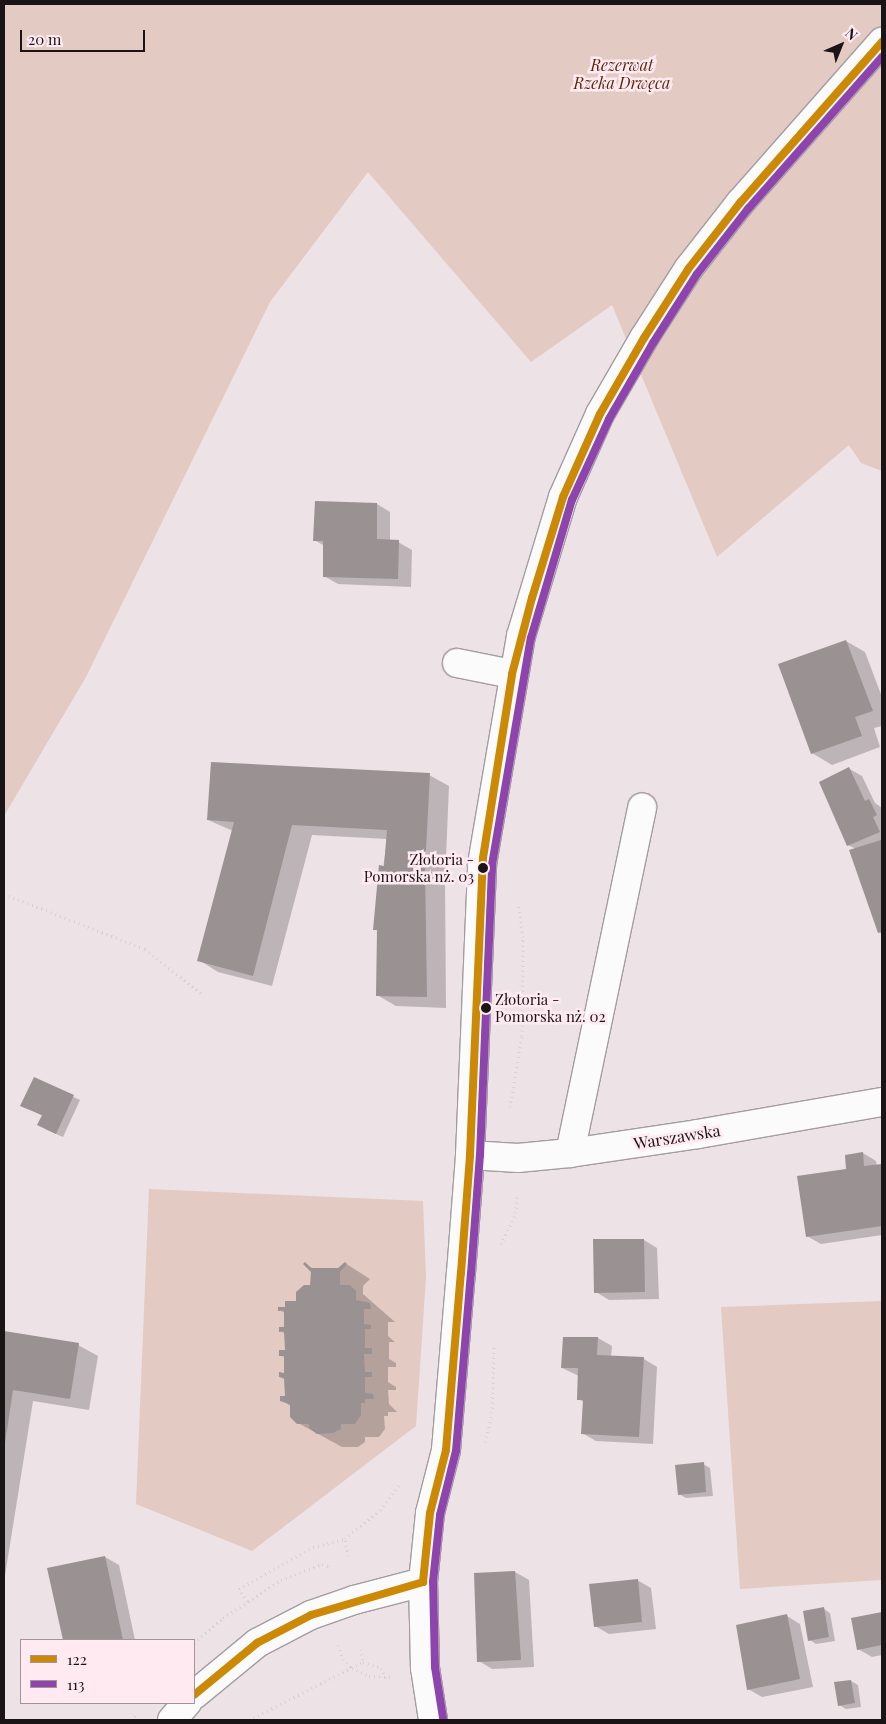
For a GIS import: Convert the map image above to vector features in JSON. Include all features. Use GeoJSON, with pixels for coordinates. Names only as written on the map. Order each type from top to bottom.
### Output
{"type":"FeatureCollection","features":[{"type":"Feature","properties":{"kind":"main road"},"geometry":{"type":"LineString","coordinates":[[433,1720],[425,1668],[423,1582],[430,1513],[446,1450],[470,1155],[482,864],[512,674],[563,497],[600,414],[644,338],[689,268],[740,203],[882,42]]}},
{"type":"Feature","properties":{"kind":"main road"},"geometry":{"type":"LineString","coordinates":[[457,663],[512,674]]}},
{"type":"Feature","properties":{"kind":"main road"},"geometry":{"type":"LineString","coordinates":[[570,1153],[642,807]]}},
{"type":"Feature","properties":{"kind":"main road","name":"Warszawska"},"geometry":{"type":"LineString","coordinates":[[470,1155],[499,1157],[570,1153],[698,1134],[882,1102]]}},
{"type":"Feature","properties":{"kind":"main road"},"geometry":{"type":"LineString","coordinates":[[195,1694],[257,1643],[288,1627],[354,1600],[423,1582]]}},
{"type":"Feature","properties":{"kind":"main road"},"geometry":{"type":"LineString","coordinates":[[172,1720],[186,1704]]}},
{"type":"Feature","properties":{"kind":"path"},"geometry":{"type":"LineString","coordinates":[[499,1157],[514,1092],[522,1036],[523,937],[517,893]]}},
{"type":"Feature","properties":{"kind":"path"},"geometry":{"type":"LineString","coordinates":[[4,894],[145,949],[201,993]]}},
{"type":"Feature","properties":{"kind":"path"},"geometry":{"type":"LineString","coordinates":[[248,1601],[239,1589],[313,1547],[345,1538],[380,1510],[401,1482]]}},
{"type":"Feature","properties":{"kind":"path"},"geometry":{"type":"LineString","coordinates":[[345,1538],[348,1556]]}},
{"type":"Feature","properties":{"kind":"path"},"geometry":{"type":"LineString","coordinates":[[361,1649],[364,1662]]}},
{"type":"Feature","properties":{"kind":"path"},"geometry":{"type":"LineString","coordinates":[[250,1720],[364,1662],[381,1668],[386,1678]]}},
{"type":"Feature","properties":{"kind":"green space","name":"Rezerwat Rzeka Drwęca"},"geometry":{"type":"Polygon","coordinates":[[[4,4],[882,4],[882,471],[861,463],[849,445],[717,557],[612,305],[531,362],[368,172],[270,302],[86,677],[4,816],[4,4]]]}},
{"type":"Feature","properties":{"kind":"green space"},"geometry":{"type":"Polygon","coordinates":[[[149,1189],[423,1201],[426,1277],[416,1426],[252,1551],[136,1504],[149,1189]]]}},
{"type":"Feature","properties":{"kind":"green space"},"geometry":{"type":"Polygon","coordinates":[[[882,1301],[882,1580],[740,1589],[721,1307],[882,1301]]]}},
{"type":"Feature","properties":{"kind":"building"},"geometry":{"type":"Polygon","coordinates":[[[315,501],[377,503],[377,539],[399,540],[398,579],[323,577],[323,541],[313,541],[315,501]]]}},
{"type":"Feature","properties":{"kind":"building"},"geometry":{"type":"Polygon","coordinates":[[[846,640],[873,711],[855,717],[862,736],[811,754],[778,664],[846,640]]]}},
{"type":"Feature","properties":{"kind":"building"},"geometry":{"type":"Polygon","coordinates":[[[211,762],[430,773],[425,869],[427,997],[376,996],[377,930],[373,930],[379,865],[384,866],[387,830],[292,825],[253,976],[197,961],[234,822],[207,820],[211,762]]]}},
{"type":"Feature","properties":{"kind":"building"},"geometry":{"type":"Polygon","coordinates":[[[849,767],[865,801],[869,799],[877,815],[873,817],[880,832],[847,846],[819,782],[849,767]]]}},
{"type":"Feature","properties":{"kind":"building"},"geometry":{"type":"Polygon","coordinates":[[[881,840],[882,932],[878,933],[849,850],[881,840]]]}},
{"type":"Feature","properties":{"kind":"building"},"geometry":{"type":"Polygon","coordinates":[[[34,1077],[74,1095],[56,1134],[37,1125],[42,1115],[20,1106],[34,1077]]]}},
{"type":"Feature","properties":{"kind":"building"},"geometry":{"type":"Polygon","coordinates":[[[863,1152],[864,1166],[882,1164],[882,1226],[806,1237],[797,1176],[846,1169],[845,1155],[863,1152]]]}},
{"type":"Feature","properties":{"kind":"building"},"geometry":{"type":"Polygon","coordinates":[[[593,1239],[644,1239],[645,1292],[594,1293],[593,1239]]]}},
{"type":"Feature","properties":{"kind":"building"},"geometry":{"type":"Polygon","coordinates":[[[305,1262],[311,1268],[338,1268],[345,1262],[347,1264],[340,1272],[340,1285],[350,1285],[356,1291],[356,1300],[370,1303],[371,1309],[364,1309],[364,1324],[371,1325],[371,1329],[365,1329],[365,1348],[372,1348],[372,1354],[364,1354],[365,1372],[372,1372],[372,1377],[365,1377],[365,1393],[373,1394],[374,1399],[365,1399],[365,1403],[361,1403],[361,1415],[355,1424],[341,1424],[341,1429],[333,1433],[317,1434],[309,1428],[309,1424],[297,1424],[290,1417],[290,1404],[280,1401],[280,1396],[285,1396],[284,1378],[279,1377],[279,1372],[284,1373],[284,1356],[279,1356],[279,1350],[285,1350],[284,1331],[279,1332],[279,1327],[284,1327],[284,1310],[278,1311],[278,1307],[285,1307],[285,1301],[296,1301],[296,1292],[304,1285],[310,1285],[311,1272],[303,1264],[305,1262]]]}},
{"type":"Feature","properties":{"kind":"building"},"geometry":{"type":"Polygon","coordinates":[[[4,1331],[79,1343],[70,1399],[13,1390],[5,1443],[4,1331]]]}},
{"type":"Feature","properties":{"kind":"building"},"geometry":{"type":"Polygon","coordinates":[[[563,1337],[598,1337],[597,1355],[644,1357],[639,1437],[581,1434],[583,1400],[577,1400],[578,1368],[561,1368],[563,1337]]]}},
{"type":"Feature","properties":{"kind":"building"},"geometry":{"type":"Polygon","coordinates":[[[704,1462],[706,1492],[678,1495],[675,1465],[704,1462]]]}},
{"type":"Feature","properties":{"kind":"building"},"geometry":{"type":"Polygon","coordinates":[[[105,1556],[123,1639],[63,1639],[47,1568],[105,1556]]]}},
{"type":"Feature","properties":{"kind":"building"},"geometry":{"type":"Polygon","coordinates":[[[515,1571],[521,1660],[477,1662],[474,1573],[515,1571]]]}},
{"type":"Feature","properties":{"kind":"building"},"geometry":{"type":"Polygon","coordinates":[[[638,1579],[642,1622],[594,1627],[589,1584],[638,1579]]]}},
{"type":"Feature","properties":{"kind":"building"},"geometry":{"type":"Polygon","coordinates":[[[824,1607],[829,1637],[808,1641],[803,1611],[824,1607]]]}},
{"type":"Feature","properties":{"kind":"building"},"geometry":{"type":"Polygon","coordinates":[[[882,1612],[882,1645],[857,1650],[851,1618],[882,1612]]]}},
{"type":"Feature","properties":{"kind":"building"},"geometry":{"type":"Polygon","coordinates":[[[787,1614],[800,1679],[747,1690],[736,1625],[787,1614]]]}},
{"type":"Feature","properties":{"kind":"building"},"geometry":{"type":"Polygon","coordinates":[[[851,1680],[855,1703],[838,1706],[834,1682],[851,1680]]]}},
{"type":"Feature","properties":{"kind":"transit line","name":"122"},"geometry":{"type":"LineString","coordinates":[[423,1582],[430,1513],[446,1450],[461,1273],[470,1155],[483,858],[512,674],[532,598],[563,497],[600,414],[644,338],[689,268],[740,203],[882,42]]}},
{"type":"Feature","properties":{"kind":"transit line","name":"113"},"geometry":{"type":"LineString","coordinates":[[443,1718],[435,1667],[433,1582],[440,1515],[456,1451],[471,1274],[480,1155],[492,865],[531,638],[572,500],[609,419],[653,343],[697,274],[748,209],[882,57]]}},
{"type":"Feature","properties":{"kind":"transit line","name":"122"},"geometry":{"type":"LineString","coordinates":[[195,1694],[257,1643],[311,1615],[423,1582]]}},
{"type":"Feature","properties":{"kind":"place","name":"Złotoria - Pomorska nż. 03"},"geometry":{"type":"Point","coordinates":[483,868]}},
{"type":"Feature","properties":{"kind":"place","name":"Złotoria - Pomorska nż. 02"},"geometry":{"type":"Point","coordinates":[486,1008]}}]}
